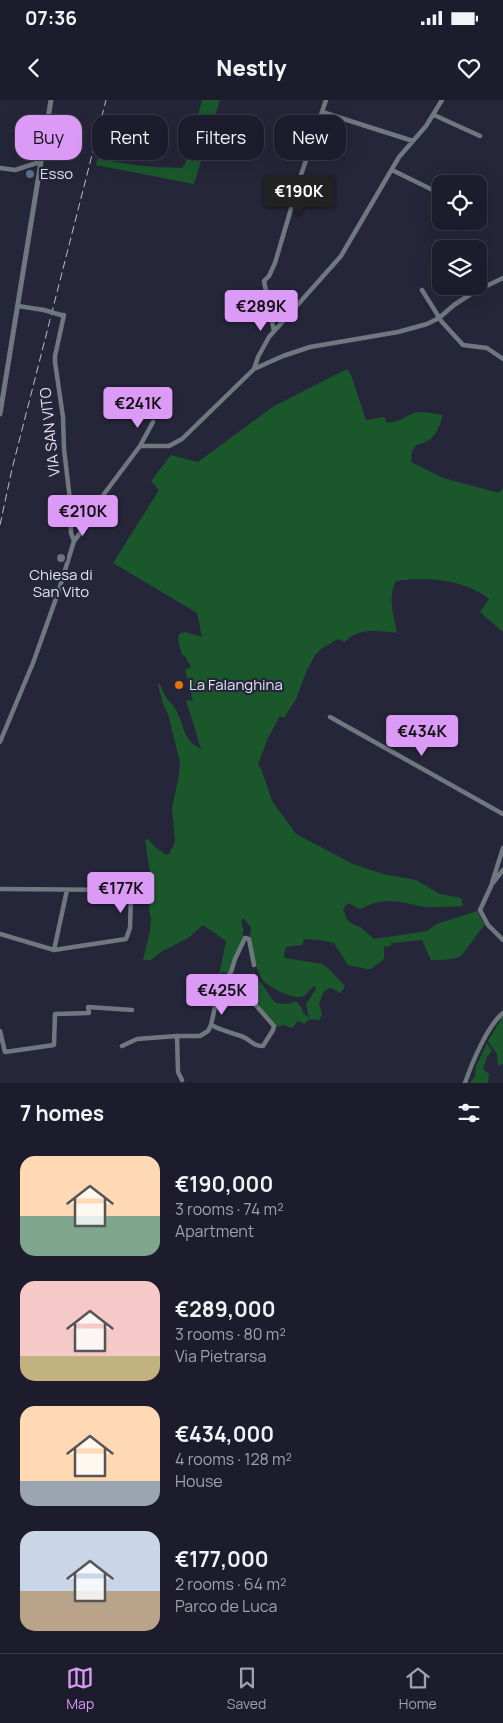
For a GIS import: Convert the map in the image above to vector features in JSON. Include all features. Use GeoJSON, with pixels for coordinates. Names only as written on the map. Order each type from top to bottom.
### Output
{"type":"FeatureCollection","features":[{"type":"Feature","properties":{"kind":"street"},"geometry":{"type":"LineString","coordinates":[[0,414],[51,100]]}},
{"type":"Feature","properties":{"kind":"street"},"geometry":{"type":"LineString","coordinates":[[274,331],[264,281],[269,276],[275,263],[326,100]]}},
{"type":"Feature","properties":{"kind":"street"},"geometry":{"type":"LineString","coordinates":[[254,369],[263,346],[274,331],[341,256],[398,158],[426,126],[442,100]]}},
{"type":"Feature","properties":{"kind":"street"},"geometry":{"type":"LineString","coordinates":[[322,112],[413,141]]}},
{"type":"Feature","properties":{"kind":"street"},"geometry":{"type":"LineString","coordinates":[[434,115],[480,136]]}},
{"type":"Feature","properties":{"kind":"street"},"geometry":{"type":"LineString","coordinates":[[0,168],[15,170],[40,162]]}},
{"type":"Feature","properties":{"kind":"street"},"geometry":{"type":"LineString","coordinates":[[392,170],[432,190]]}},
{"type":"Feature","properties":{"kind":"street"},"geometry":{"type":"LineString","coordinates":[[140,446],[169,446],[182,439],[254,369],[282,356],[310,347],[410,329],[439,318],[474,292],[503,278]]}},
{"type":"Feature","properties":{"kind":"street"},"geometry":{"type":"LineString","coordinates":[[422,290],[439,318],[463,345],[486,348],[503,359]]}},
{"type":"Feature","properties":{"kind":"street","name":"VIA SAN VITO"},"geometry":{"type":"LineString","coordinates":[[0,742],[33,663],[74,541],[71,533],[63,418],[55,362],[63,315],[18,306]]}},
{"type":"Feature","properties":{"kind":"street"},"geometry":{"type":"LineString","coordinates":[[74,541],[89,522],[104,494],[140,446],[153,422]]}},
{"type":"Feature","properties":{"kind":"street"},"geometry":{"type":"LineString","coordinates":[[330,717],[503,814]]}},
{"type":"Feature","properties":{"kind":"street"},"geometry":{"type":"LineString","coordinates":[[503,848],[492,884],[480,910],[488,925],[503,940]]}},
{"type":"Feature","properties":{"kind":"street"},"geometry":{"type":"LineString","coordinates":[[492,884],[503,870]]}},
{"type":"Feature","properties":{"kind":"street"},"geometry":{"type":"LineString","coordinates":[[0,889],[128,890],[131,894],[130,928],[126,939],[54,950],[0,934]]}},
{"type":"Feature","properties":{"kind":"street"},"geometry":{"type":"LineString","coordinates":[[54,950],[67,890]]}},
{"type":"Feature","properties":{"kind":"street"},"geometry":{"type":"LineString","coordinates":[[122,1046],[137,1039],[200,1036],[204,1034],[211,1025],[219,990],[231,972],[234,959],[246,938],[249,940],[254,965]]}},
{"type":"Feature","properties":{"kind":"street"},"geometry":{"type":"LineString","coordinates":[[211,1025],[232,1034],[243,1036],[254,1045],[263,1046],[274,1026],[253,1002],[255,984]]}},
{"type":"Feature","properties":{"kind":"street"},"geometry":{"type":"LineString","coordinates":[[0,1031],[5,1052],[54,1045],[55,1014],[89,1014],[88,1007],[132,1010]]}},
{"type":"Feature","properties":{"kind":"street"},"geometry":{"type":"LineString","coordinates":[[465,1083],[473,1062],[492,1025],[503,1013]]}},
{"type":"Feature","properties":{"kind":"street"},"geometry":{"type":"LineString","coordinates":[[177,1036],[178,1072],[182,1080]]}},
{"type":"Feature","properties":{"kind":"green space"},"geometry":{"type":"Polygon","coordinates":[[[202,100],[220,100],[215,115],[198,115],[202,100]]]}},
{"type":"Feature","properties":{"kind":"green space"},"geometry":{"type":"Polygon","coordinates":[[[97,160],[108,160],[150,166],[182,168],[186,160],[201,160],[194,184],[96,165],[97,160]]]}},
{"type":"Feature","properties":{"kind":"green space"},"geometry":{"type":"Polygon","coordinates":[[[347,369],[351,375],[366,420],[384,417],[387,423],[421,412],[443,415],[434,435],[422,444],[416,445],[412,451],[411,462],[443,478],[499,493],[503,488],[503,632],[480,612],[489,599],[479,592],[456,583],[444,581],[420,579],[396,581],[393,587],[392,600],[397,633],[362,632],[350,637],[345,642],[338,639],[321,649],[315,655],[307,670],[296,699],[284,718],[280,716],[268,738],[258,764],[272,801],[296,834],[353,864],[383,874],[416,880],[440,894],[461,898],[463,906],[426,907],[386,901],[360,909],[348,903],[343,909],[347,920],[360,927],[374,939],[427,931],[437,924],[477,911],[485,925],[465,952],[459,957],[431,960],[422,940],[391,943],[391,946],[384,947],[384,959],[371,969],[348,965],[334,943],[304,939],[302,945],[286,947],[285,958],[322,964],[345,986],[341,993],[330,988],[324,991],[319,1003],[322,1015],[319,1020],[310,1019],[304,1024],[298,1021],[292,1028],[284,1025],[276,1027],[254,1000],[254,995],[260,981],[276,1003],[288,1004],[296,1001],[302,1008],[303,1013],[309,1018],[306,1004],[316,989],[315,986],[304,996],[296,997],[280,991],[265,982],[259,974],[253,954],[250,939],[251,927],[243,918],[241,922],[243,930],[242,941],[235,953],[228,973],[222,972],[220,982],[218,981],[226,941],[203,925],[188,938],[161,952],[151,960],[143,960],[150,931],[151,919],[149,910],[153,891],[145,840],[148,839],[166,855],[169,854],[175,842],[172,808],[180,763],[168,714],[158,685],[159,683],[176,710],[187,737],[201,749],[186,700],[193,701],[185,670],[191,667],[184,655],[182,655],[178,640],[179,634],[185,632],[202,637],[197,613],[113,563],[159,490],[151,481],[171,455],[198,462],[274,406],[347,369]]]}},
{"type":"Feature","properties":{"kind":"green space"},"geometry":{"type":"Polygon","coordinates":[[[503,1016],[503,1064],[498,1066],[497,1054],[488,1041],[503,1016]]]}},
{"type":"Feature","properties":{"kind":"green space"},"geometry":{"type":"Polygon","coordinates":[[[487,1043],[492,1051],[487,1057],[483,1069],[489,1074],[488,1083],[470,1083],[475,1076],[476,1066],[487,1043]]]}},
{"type":"Feature","properties":{"kind":"railway"},"geometry":{"type":"LineString","coordinates":[[0,525],[12,469],[106,100]]}},
{"type":"Feature","properties":{"kind":"place","name":"Esso"},"geometry":{"type":"Point","coordinates":[30,174]}},
{"type":"Feature","properties":{"kind":"place","name":"Chiesa di San Vito"},"geometry":{"type":"Point","coordinates":[61,558]}},
{"type":"Feature","properties":{"kind":"place","name":"La Falanghina"},"geometry":{"type":"Point","coordinates":[179,685]}}]}
